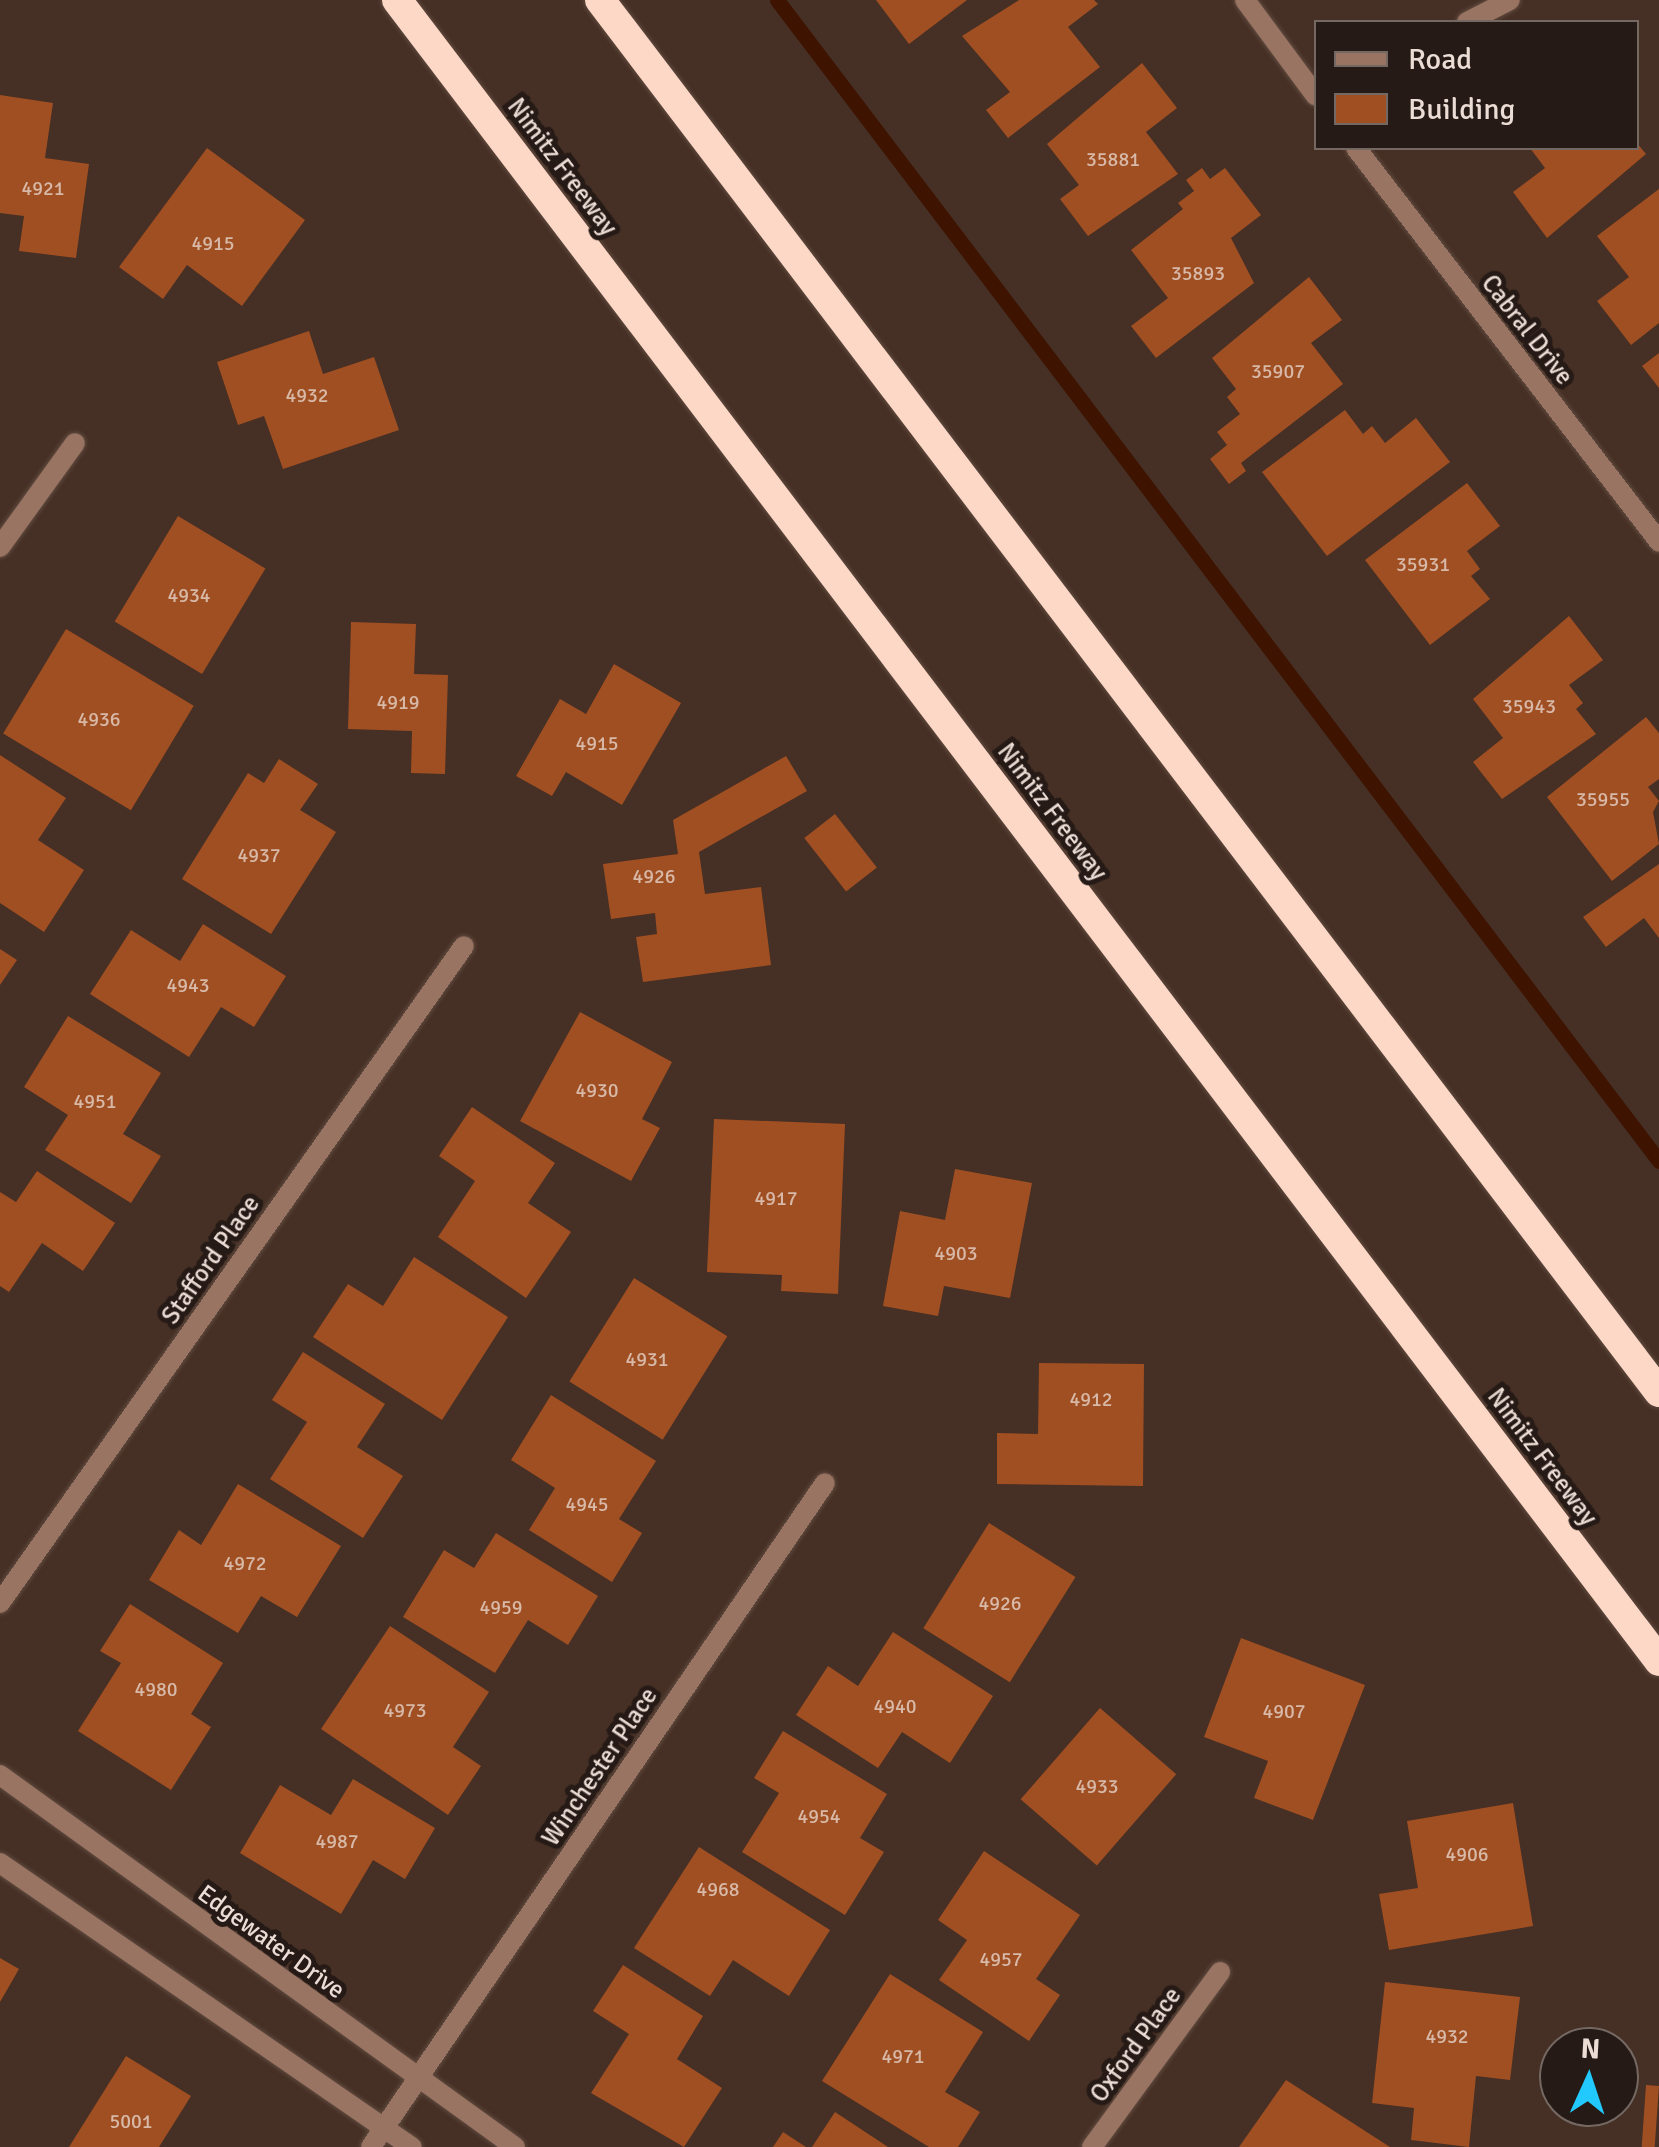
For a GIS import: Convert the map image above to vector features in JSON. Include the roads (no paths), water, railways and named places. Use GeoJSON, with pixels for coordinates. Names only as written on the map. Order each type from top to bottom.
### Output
{"type":"FeatureCollection","features":[{"type":"Feature","properties":{"kind":"highway","name":"Nimitz Freeway"},"geometry":{"type":"LineString","coordinates":[[397,0],[1659,1661]]}},
{"type":"Feature","properties":{"kind":"highway"},"geometry":{"type":"LineString","coordinates":[[600,0],[1659,1392]]}},
{"type":"Feature","properties":{"kind":"street"},"geometry":{"type":"LineString","coordinates":[[1245,0],[1314,93]]}},
{"type":"Feature","properties":{"kind":"street"},"geometry":{"type":"LineString","coordinates":[[1471,20],[1510,0]]}},
{"type":"Feature","properties":{"kind":"street","name":"Cabral Drive"},"geometry":{"type":"LineString","coordinates":[[1358,150],[1659,542]]}},
{"type":"Feature","properties":{"kind":"street"},"geometry":{"type":"LineString","coordinates":[[0,547],[76,443]]}},
{"type":"Feature","properties":{"kind":"street","name":"Stafford Place"},"geometry":{"type":"LineString","coordinates":[[0,1604],[464,946]]}},
{"type":"Feature","properties":{"kind":"street","name":"Winchester Place"},"geometry":{"type":"LineString","coordinates":[[372,2147],[825,1483]]}},
{"type":"Feature","properties":{"kind":"street","name":"Edgewater Drive"},"geometry":{"type":"LineString","coordinates":[[0,1774],[515,2147]]}},
{"type":"Feature","properties":{"kind":"street"},"geometry":{"type":"LineString","coordinates":[[0,1863],[411,2147]]}},
{"type":"Feature","properties":{"kind":"street","name":"Oxford Place"},"geometry":{"type":"LineString","coordinates":[[1092,2147],[1220,1972]]}},
{"type":"Feature","properties":{"kind":"waterway"},"geometry":{"type":"LineString","coordinates":[[777,0],[1659,1161]]}}]}
